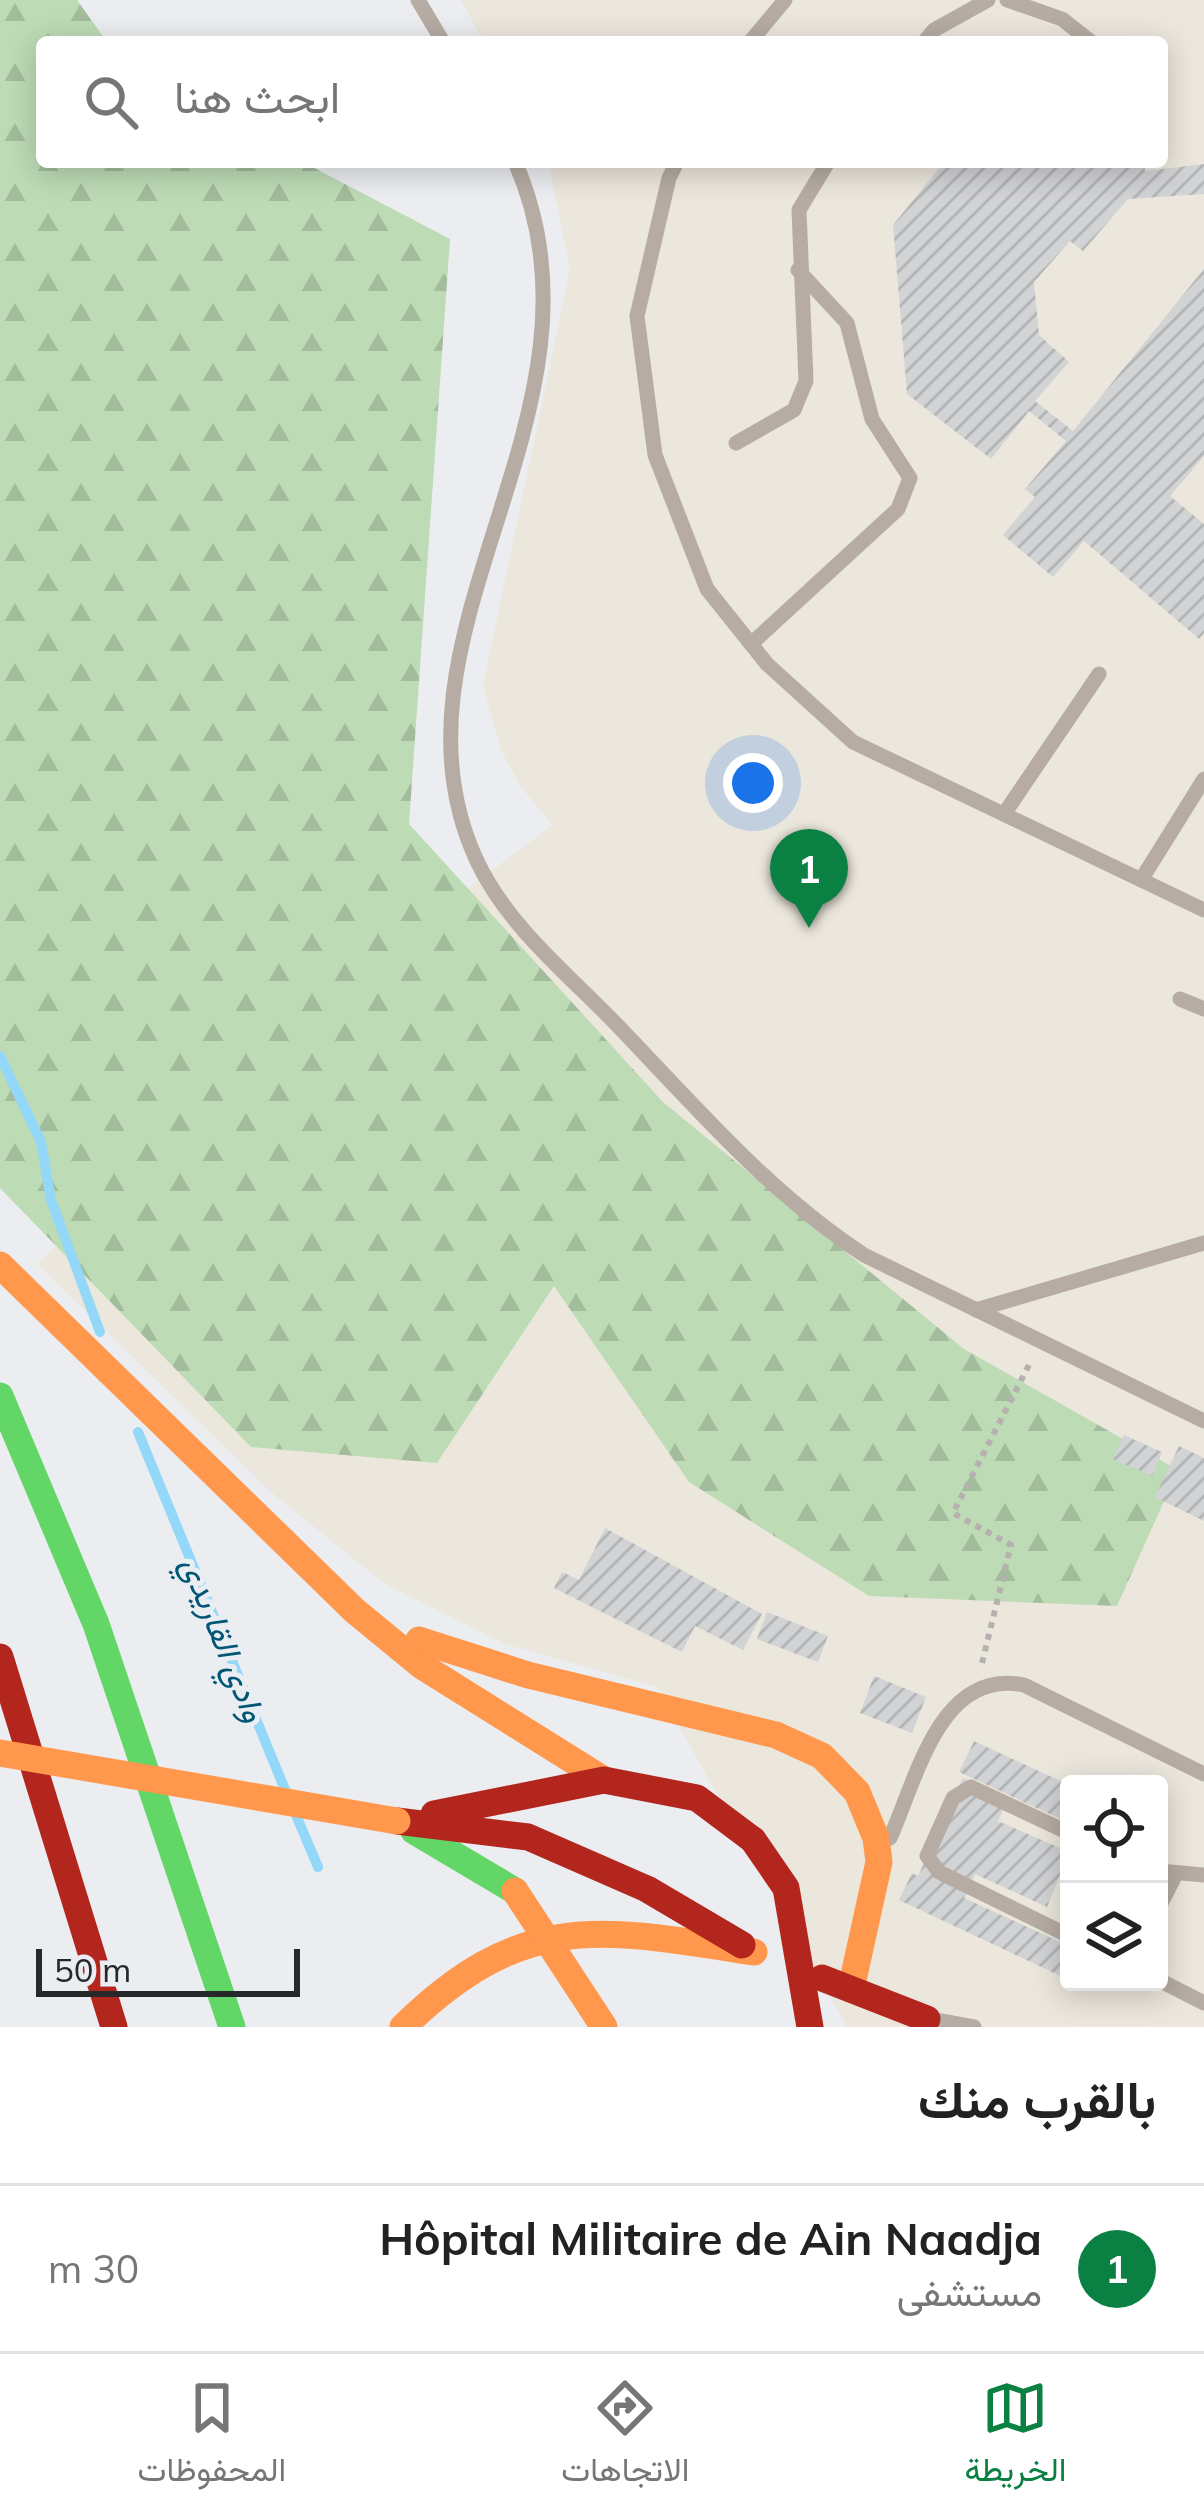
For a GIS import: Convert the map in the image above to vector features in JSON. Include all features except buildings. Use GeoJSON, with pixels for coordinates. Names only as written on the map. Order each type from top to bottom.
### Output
{"type":"FeatureCollection","features":[{"type":"Feature","properties":{"kind":"main road"},"geometry":{"type":"LineString","coordinates":[[0,1265],[355,1611],[422,1666],[604,1780],[697,1798],[753,1840],[786,1888],[811,2027]]}},
{"type":"Feature","properties":{"kind":"main road"},"geometry":{"type":"LineString","coordinates":[[0,1396],[96,1624],[232,2027]]}},
{"type":"Feature","properties":{"kind":"main road"},"geometry":{"type":"LineString","coordinates":[[355,1611],[482,1662],[800,1743],[832,1764],[869,1814],[879,1862],[851,1989]]}},
{"type":"Feature","properties":{"kind":"main road"},"geometry":{"type":"LineString","coordinates":[[0,1657],[114,2027]]}},
{"type":"Feature","properties":{"kind":"main road"},"geometry":{"type":"LineString","coordinates":[[0,1754],[397,1821],[528,1837],[647,1889],[754,1952],[932,2023]]}},
{"type":"Feature","properties":{"kind":"main road"},"geometry":{"type":"LineString","coordinates":[[397,1821],[604,1780]]}},
{"type":"Feature","properties":{"kind":"main road"},"geometry":{"type":"LineString","coordinates":[[397,1821],[515,1892],[604,2027]]}},
{"type":"Feature","properties":{"kind":"main road"},"geometry":{"type":"LineString","coordinates":[[403,2027],[426,2001],[510,1943],[610,1930],[754,1952]]}},
{"type":"Feature","properties":{"kind":"lane"},"geometry":{"type":"LineString","coordinates":[[418,0],[439,36]]}},
{"type":"Feature","properties":{"kind":"lane"},"geometry":{"type":"LineString","coordinates":[[755,36],[785,0]]}},
{"type":"Feature","properties":{"kind":"lane"},"geometry":{"type":"LineString","coordinates":[[929,36],[988,0]]}},
{"type":"Feature","properties":{"kind":"lane"},"geometry":{"type":"LineString","coordinates":[[1007,0],[1062,19],[1083,36]]}},
{"type":"Feature","properties":{"kind":"lane"},"geometry":{"type":"LineString","coordinates":[[517,168],[540,240],[544,324],[534,394],[452,684],[449,758],[459,811],[478,862],[515,922],[771,1185],[864,1255],[1204,1421]]}},
{"type":"Feature","properties":{"kind":"lane"},"geometry":{"type":"LineString","coordinates":[[674,168],[638,316],[655,455],[707,589],[751,644],[853,742],[1204,910]]}},
{"type":"Feature","properties":{"kind":"lane"},"geometry":{"type":"LineString","coordinates":[[736,443],[794,410],[806,381],[799,211],[824,168]]}},
{"type":"Feature","properties":{"kind":"lane"},"geometry":{"type":"LineString","coordinates":[[751,644],[898,508],[910,478],[872,419],[848,323],[798,270]]}},
{"type":"Feature","properties":{"kind":"lane"},"geometry":{"type":"LineString","coordinates":[[1004,814],[1099,674]]}},
{"type":"Feature","properties":{"kind":"lane"},"geometry":{"type":"LineString","coordinates":[[1142,880],[1204,779]]}},
{"type":"Feature","properties":{"kind":"lane"},"geometry":{"type":"LineString","coordinates":[[1180,999],[1204,1009]]}},
{"type":"Feature","properties":{"kind":"lane"},"geometry":{"type":"LineString","coordinates":[[976,1310],[1204,1243]]}},
{"type":"Feature","properties":{"kind":"lane"},"geometry":{"type":"LineString","coordinates":[[879,1862],[944,1719],[976,1687],[1024,1685],[1204,1774]]}},
{"type":"Feature","properties":{"kind":"lane"},"geometry":{"type":"LineString","coordinates":[[1060,1828],[971,1787],[953,1798],[927,1856],[939,1872],[1060,1932]]}},
{"type":"Feature","properties":{"kind":"lane"},"geometry":{"type":"LineString","coordinates":[[1168,1872],[1204,1875]]}},
{"type":"Feature","properties":{"kind":"lane"},"geometry":{"type":"LineString","coordinates":[[1168,1890],[1177,1874]]}},
{"type":"Feature","properties":{"kind":"lane"},"geometry":{"type":"LineString","coordinates":[[1168,1985],[1204,2003]]}},
{"type":"Feature","properties":{"kind":"lane"},"geometry":{"type":"LineString","coordinates":[[932,2023],[974,2027]]}},
{"type":"Feature","properties":{"kind":"path"},"geometry":{"type":"LineString","coordinates":[[976,1687],[1011,1545],[953,1514],[1041,1342]]}},
{"type":"Feature","properties":{"kind":"shaded area"},"geometry":{"type":"Polygon","coordinates":[[[461,0],[1204,0],[1204,2027],[847,2027],[657,1687],[505,1644],[385,1584],[272,1493],[37,1264],[274,1031],[553,825],[521,787],[501,750],[483,685],[570,269],[549,168],[1168,168],[1168,36],[481,36],[461,0]]]}},
{"type":"Feature","properties":{"kind":"green space"},"geometry":{"type":"Polygon","coordinates":[[[0,0],[77,0],[103,36],[36,36],[36,168],[314,168],[450,239],[409,824],[663,1102],[964,1349],[1178,1470],[1117,1606],[869,1596],[689,1482],[554,1286],[437,1463],[251,1447],[0,1188],[0,0]]]}},
{"type":"Feature","properties":{"kind":"waterway","name":"وادي القاريدي"},"geometry":{"type":"LineString","coordinates":[[0,1056],[41,1142],[51,1200],[100,1332]]}},
{"type":"Feature","properties":{"kind":"waterway","name":"وادي القاريدي"},"geometry":{"type":"LineString","coordinates":[[138,1432],[286,1792]]}},
{"type":"Feature","properties":{"kind":"waterway","name":"وادي القاريدي"},"geometry":{"type":"LineString","coordinates":[[296,1815],[318,1867]]}},
{"type":"Feature","properties":{"kind":"traffic: fast"},"geometry":{"type":"LineString","coordinates":[[0,1396],[96,1624],[232,2027]]}},
{"type":"Feature","properties":{"kind":"traffic: fast"},"geometry":{"type":"LineString","coordinates":[[414,1831],[515,1891]]}},
{"type":"Feature","properties":{"kind":"traffic: slow"},"geometry":{"type":"LineString","coordinates":[[0,1265],[355,1611],[422,1666],[604,1780]]}},
{"type":"Feature","properties":{"kind":"traffic: slow"},"geometry":{"type":"LineString","coordinates":[[419,1640],[528,1675],[776,1735],[822,1756],[857,1792],[876,1838],[879,1862],[851,1989]]}},
{"type":"Feature","properties":{"kind":"traffic: slow"},"geometry":{"type":"LineString","coordinates":[[0,1753],[397,1821]]}},
{"type":"Feature","properties":{"kind":"traffic: slow"},"geometry":{"type":"LineString","coordinates":[[515,1891],[604,2027]]}},
{"type":"Feature","properties":{"kind":"traffic: slow"},"geometry":{"type":"LineString","coordinates":[[403,2027],[446,1989],[487,1963],[526,1946],[566,1937],[651,1937],[754,1952]]}},
{"type":"Feature","properties":{"kind":"traffic: jam"},"geometry":{"type":"LineString","coordinates":[[0,1657],[114,2027]]}},
{"type":"Feature","properties":{"kind":"traffic: jam"},"geometry":{"type":"LineString","coordinates":[[434,1814],[604,1780],[697,1798],[753,1840]]}},
{"type":"Feature","properties":{"kind":"traffic: jam"},"geometry":{"type":"LineString","coordinates":[[397,1821],[528,1837],[647,1889],[742,1945]]}},
{"type":"Feature","properties":{"kind":"traffic: jam"},"geometry":{"type":"LineString","coordinates":[[753,1840],[786,1888],[810,2027]]}},
{"type":"Feature","properties":{"kind":"traffic: jam"},"geometry":{"type":"LineString","coordinates":[[822,1978],[927,2019]]}},
{"type":"Feature","properties":{"kind":"place","name":"Hôpital Militaire de Ain Naadja"},"geometry":{"type":"Point","coordinates":[809,928]}}]}
